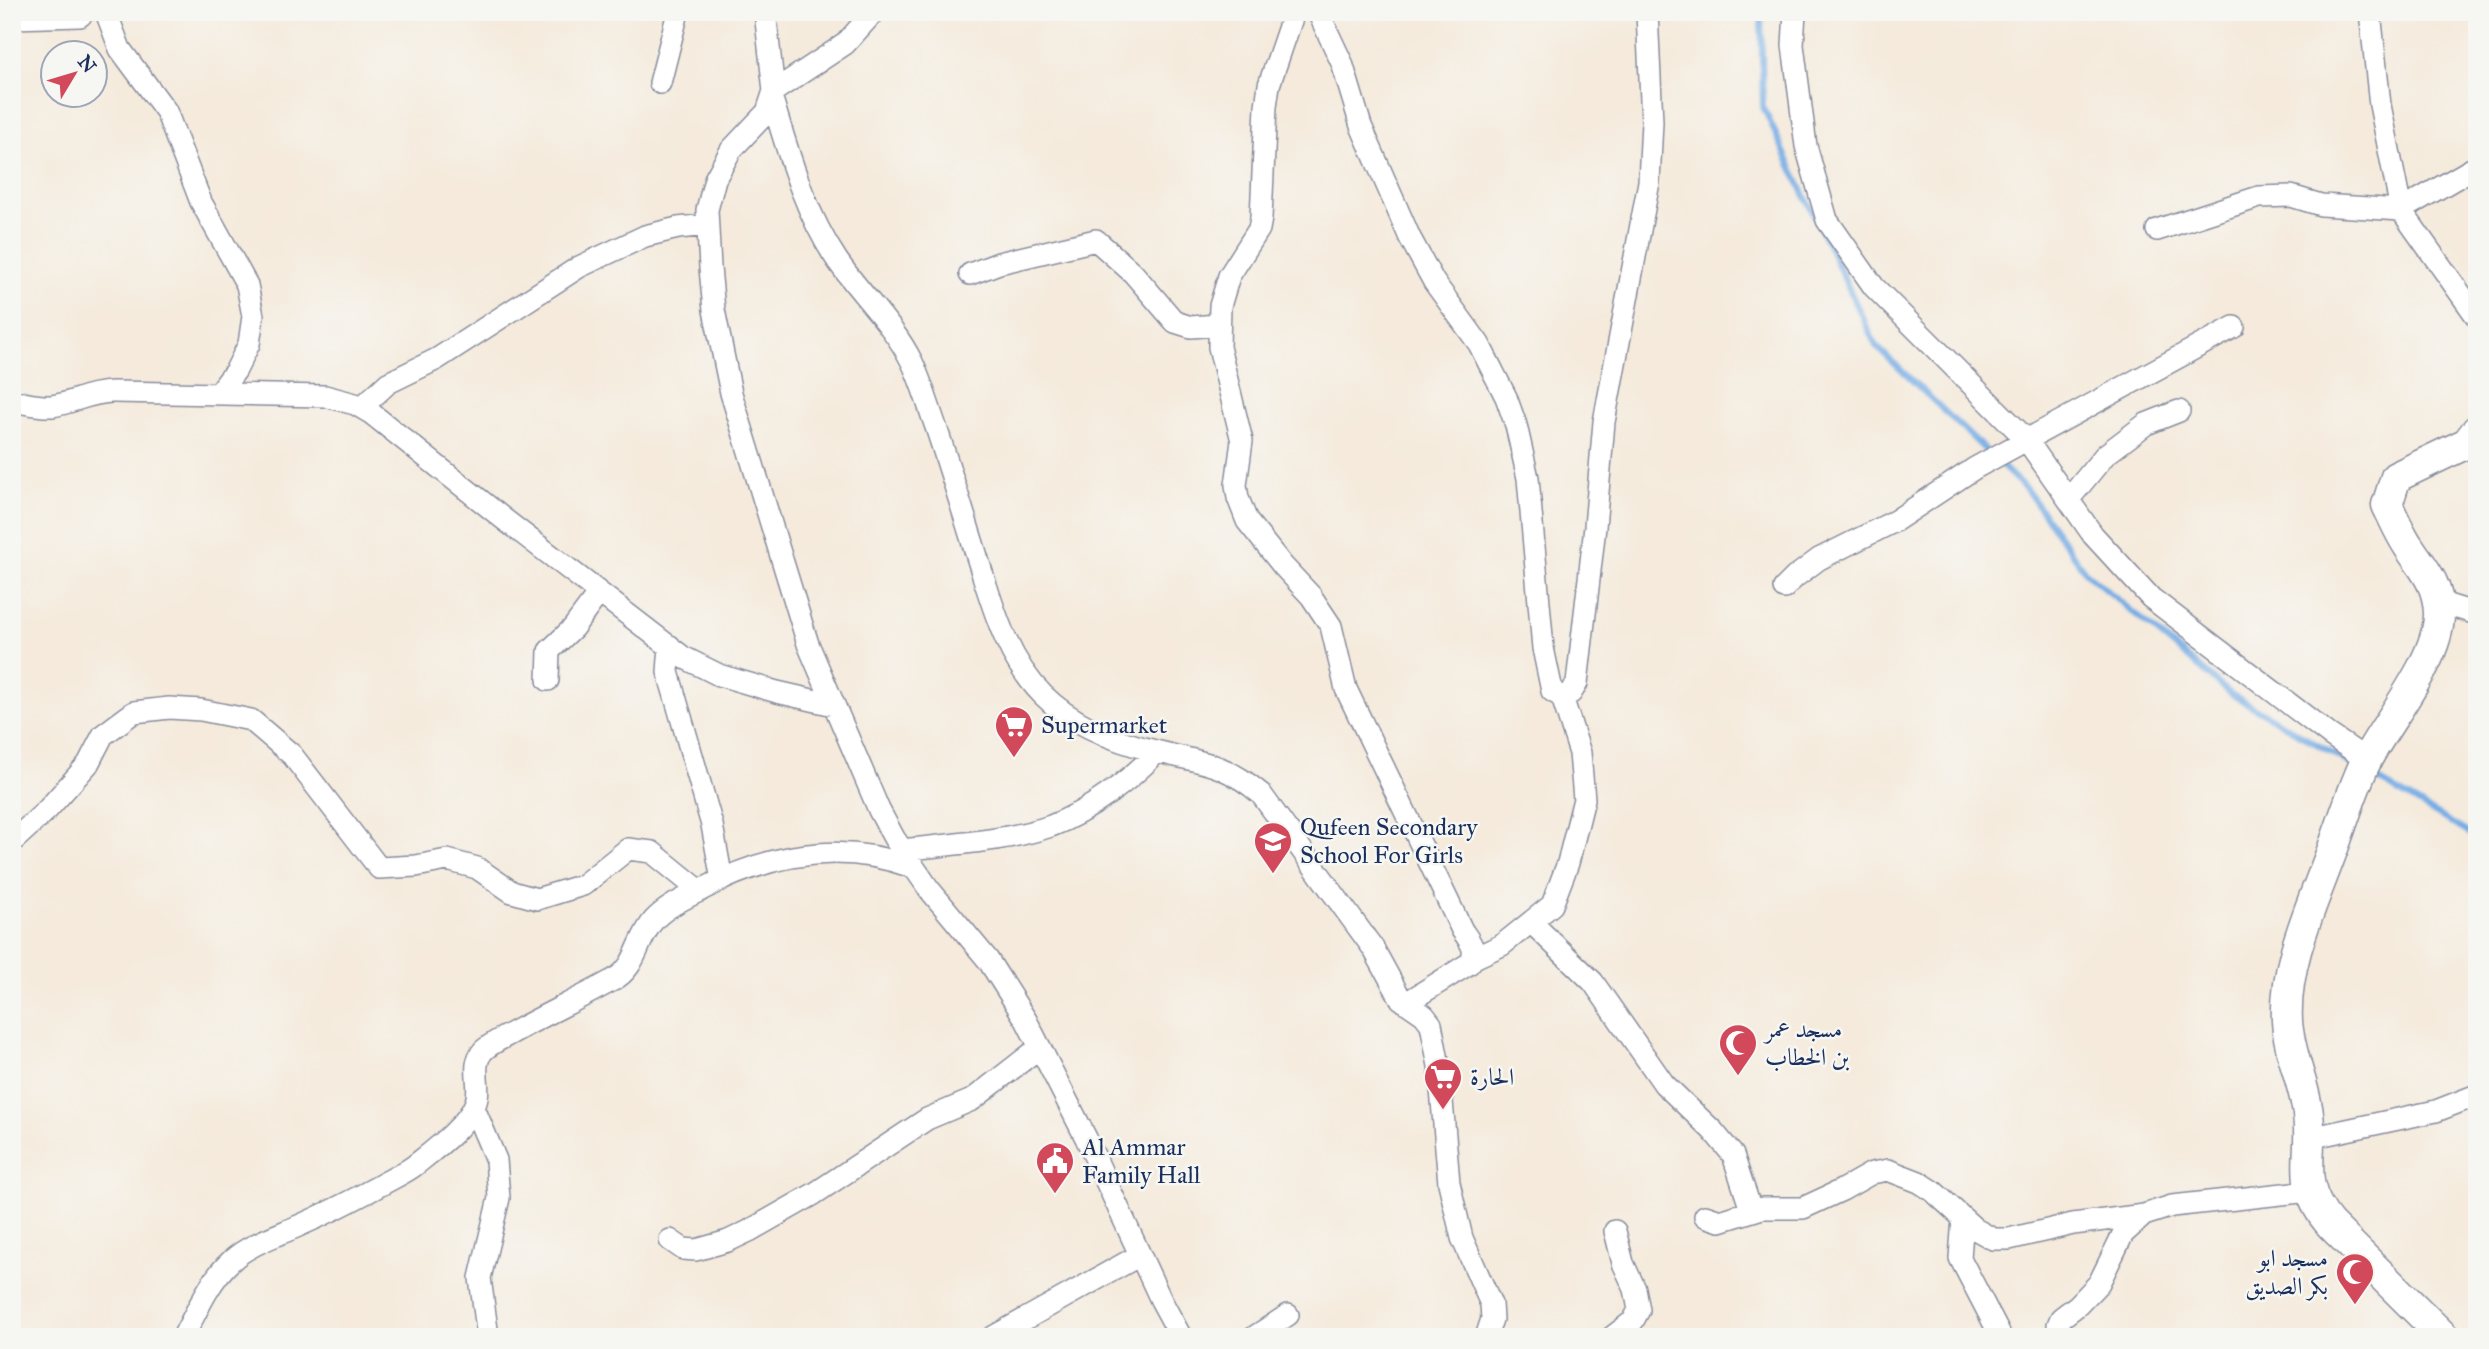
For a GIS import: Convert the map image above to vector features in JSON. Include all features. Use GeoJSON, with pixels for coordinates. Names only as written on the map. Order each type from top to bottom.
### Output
{"type":"FeatureCollection","features":[{"type":"Feature","properties":{"kind":"street"},"geometry":{"type":"LineString","coordinates":[[12,18],[80,16],[84,12]]}},
{"type":"Feature","properties":{"kind":"street"},"geometry":{"type":"LineString","coordinates":[[106,12],[120,49],[166,111],[201,202],[247,285],[253,316],[249,344],[236,370],[218,394]]}},
{"type":"Feature","properties":{"kind":"street"},"geometry":{"type":"LineString","coordinates":[[660,83],[678,12]]}},
{"type":"Feature","properties":{"kind":"street"},"geometry":{"type":"LineString","coordinates":[[765,12],[773,95],[798,184],[824,240],[854,284],[888,323],[912,363],[945,454],[999,622],[1016,662],[1042,694],[1075,720],[1126,743],[1218,766],[1261,794],[1373,948],[1394,989],[1406,1003],[1424,1015],[1433,1029],[1444,1104],[1449,1183],[1462,1238],[1490,1304],[1492,1319],[1486,1337]]}},
{"type":"Feature","properties":{"kind":"street"},"geometry":{"type":"LineString","coordinates":[[1294,12],[1275,64],[1268,95],[1259,229],[1229,276],[1221,298],[1218,325],[1223,368],[1242,441],[1236,485],[1247,520],[1323,611],[1331,626],[1346,689],[1462,930],[1473,947],[1472,959]]}},
{"type":"Feature","properties":{"kind":"street"},"geometry":{"type":"LineString","coordinates":[[1318,12],[1342,63],[1361,126],[1420,259],[1479,344],[1506,397],[1522,445],[1528,478],[1545,659],[1552,691],[1562,697],[1580,753],[1584,799],[1568,863],[1552,905],[1502,945],[1472,959],[1448,978],[1406,1003]]}},
{"type":"Feature","properties":{"kind":"street"},"geometry":{"type":"LineString","coordinates":[[1562,697],[1571,693],[1576,686],[1597,516],[1605,422],[1649,181],[1652,122],[1647,12]]}},
{"type":"Feature","properties":{"kind":"street"},"geometry":{"type":"LineString","coordinates":[[1795,12],[1793,45],[1807,146],[1827,220],[1874,287],[2026,439],[2093,535],[2151,598],[2330,735],[2363,769]]}},
{"type":"Feature","properties":{"kind":"street"},"geometry":{"type":"LineString","coordinates":[[2370,12],[2380,104],[2401,210],[2477,317]]}},
{"type":"Feature","properties":{"kind":"street"},"geometry":{"type":"LineString","coordinates":[[872,14],[845,44],[773,95],[767,112],[731,150],[722,164],[710,194],[707,225],[714,310],[731,393],[808,644],[879,810],[907,859],[988,960],[1040,1047],[1181,1337]]}},
{"type":"Feature","properties":{"kind":"street"},"geometry":{"type":"LineString","coordinates":[[2157,230],[2259,197],[2291,196],[2321,205],[2401,210],[2477,166]]}},
{"type":"Feature","properties":{"kind":"street"},"geometry":{"type":"LineString","coordinates":[[362,407],[388,383],[437,359],[579,268],[645,236],[678,228],[707,225]]}},
{"type":"Feature","properties":{"kind":"street"},"geometry":{"type":"LineString","coordinates":[[970,274],[999,263],[1096,240],[1133,273],[1175,322],[1191,327],[1218,325]]}},
{"type":"Feature","properties":{"kind":"street"},"geometry":{"type":"LineString","coordinates":[[1784,588],[1819,559],[1895,520],[1975,468],[2234,327]]}},
{"type":"Feature","properties":{"kind":"street"},"geometry":{"type":"LineString","coordinates":[[12,401],[51,406],[102,392],[341,398],[362,407],[599,593],[699,666],[719,675],[777,692],[834,705]]}},
{"type":"Feature","properties":{"kind":"street"},"geometry":{"type":"LineString","coordinates":[[2069,499],[2105,456],[2146,424],[2179,411]]}},
{"type":"Feature","properties":{"kind":"street"},"geometry":{"type":"LineString","coordinates":[[2444,1337],[2330,1224],[2318,1209],[2310,1191],[2306,1166],[2309,1138],[2306,1101],[2292,1057],[2288,1034],[2288,983],[2296,950],[2363,769],[2432,648],[2438,626],[2438,602],[2429,574],[2409,547],[2386,505],[2396,477],[2467,443],[2477,430]]}},
{"type":"Feature","properties":{"kind":"street"},"geometry":{"type":"LineString","coordinates":[[548,680],[549,651],[573,628],[599,593]]}},
{"type":"Feature","properties":{"kind":"street"},"geometry":{"type":"LineString","coordinates":[[2438,602],[2477,614]]}},
{"type":"Feature","properties":{"kind":"street"},"geometry":{"type":"LineString","coordinates":[[670,646],[668,672],[712,825],[722,880]]}},
{"type":"Feature","properties":{"kind":"street"},"geometry":{"type":"LineString","coordinates":[[12,842],[47,810],[88,764],[103,735],[134,712],[169,708],[201,710],[251,720],[292,755],[379,868],[416,866],[447,860],[477,868],[512,892],[537,899],[583,885],[628,849],[652,852],[700,891]]}},
{"type":"Feature","properties":{"kind":"street"},"geometry":{"type":"LineString","coordinates":[[183,1337],[213,1280],[231,1261],[270,1238],[331,1212],[411,1168],[464,1122],[474,1108],[479,1092],[476,1066],[484,1050],[620,976],[634,960],[643,935],[656,918],[700,891],[765,863],[809,853],[855,853],[907,859],[974,841],[1032,831],[1070,818],[1099,800],[1157,752]]}},
{"type":"Feature","properties":{"kind":"street"},"geometry":{"type":"LineString","coordinates":[[1532,923],[1593,982],[1664,1084],[1713,1131],[1733,1155],[1751,1210]]}},
{"type":"Feature","properties":{"kind":"street"},"geometry":{"type":"LineString","coordinates":[[670,1240],[683,1249],[696,1250],[728,1241],[749,1231],[814,1194],[927,1119],[972,1100],[1040,1047]]}},
{"type":"Feature","properties":{"kind":"street"},"geometry":{"type":"LineString","coordinates":[[2309,1138],[2436,1111],[2477,1095]]}},
{"type":"Feature","properties":{"kind":"street"},"geometry":{"type":"LineString","coordinates":[[474,1108],[496,1160],[499,1198],[480,1278],[488,1337]]}},
{"type":"Feature","properties":{"kind":"street"},"geometry":{"type":"LineString","coordinates":[[1705,1216],[1724,1220],[1751,1210],[1810,1206],[1872,1173],[1888,1170],[1919,1182],[1984,1236],[2004,1240],[2073,1224],[2144,1215],[2172,1206],[2310,1191]]}},
{"type":"Feature","properties":{"kind":"street"},"geometry":{"type":"LineString","coordinates":[[2060,1337],[2058,1325],[2061,1318],[2099,1283],[2123,1234],[2144,1215]]}},
{"type":"Feature","properties":{"kind":"street"},"geometry":{"type":"LineString","coordinates":[[1963,1218],[1960,1258],[2001,1337]]}},
{"type":"Feature","properties":{"kind":"street"},"geometry":{"type":"LineString","coordinates":[[1612,1337],[1633,1321],[1639,1310],[1635,1289],[1623,1264],[1615,1231]]}},
{"type":"Feature","properties":{"kind":"street"},"geometry":{"type":"LineString","coordinates":[[993,1337],[1140,1255]]}},
{"type":"Feature","properties":{"kind":"street"},"geometry":{"type":"LineString","coordinates":[[1254,1337],[1288,1315]]}},
{"type":"Feature","properties":{"kind":"waterway"},"geometry":{"type":"LineString","coordinates":[[1761,12],[1763,107],[1876,346],[2026,489],[2086,573],[2231,694],[2354,766]]}},
{"type":"Feature","properties":{"kind":"waterway"},"geometry":{"type":"LineString","coordinates":[[2370,775],[2477,838]]}},
{"type":"Feature","properties":{"kind":"place","name":"Supermarket"},"geometry":{"type":"Point","coordinates":[1014,759]}},
{"type":"Feature","properties":{"kind":"place","name":"Qufeen Secondary School For Girls"},"geometry":{"type":"Point","coordinates":[1273,875]}},
{"type":"Feature","properties":{"kind":"place","name":"مسجد عمر بن الخطاب"},"geometry":{"type":"Point","coordinates":[1738,1077]}},
{"type":"Feature","properties":{"kind":"place","name":"الحارة"},"geometry":{"type":"Point","coordinates":[1443,1111]}},
{"type":"Feature","properties":{"kind":"place","name":"Al Ammar Family Hall"},"geometry":{"type":"Point","coordinates":[1055,1195]}},
{"type":"Feature","properties":{"kind":"place","name":"مسجد ابو بكر الصديق"},"geometry":{"type":"Point","coordinates":[2355,1306]}}]}
